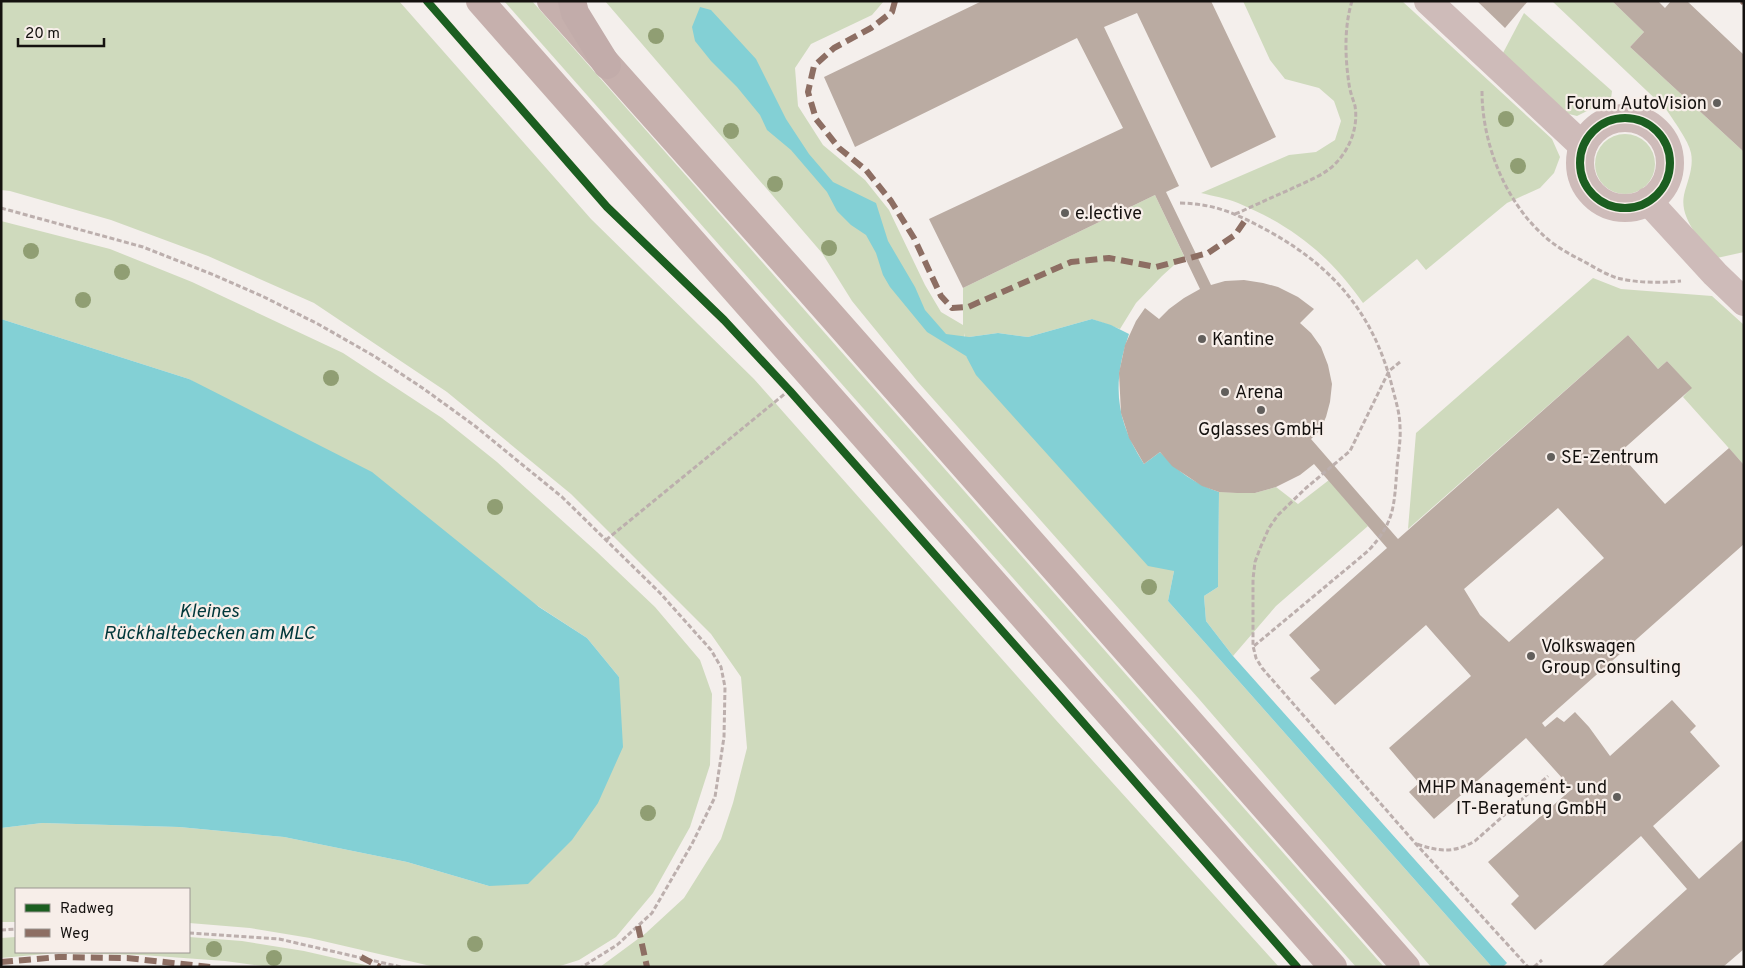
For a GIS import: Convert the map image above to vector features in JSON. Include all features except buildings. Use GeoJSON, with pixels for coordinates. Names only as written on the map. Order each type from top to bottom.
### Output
{"type":"FeatureCollection","features":[{"type":"Feature","properties":{"kind":"highway"},"geometry":{"type":"LineString","coordinates":[[572,1],[575,13],[607,65]]}},
{"type":"Feature","properties":{"kind":"main road"},"geometry":{"type":"LineString","coordinates":[[480,1],[1333,967]]}},
{"type":"Feature","properties":{"kind":"main road"},"geometry":{"type":"LineString","coordinates":[[551,1],[808,289],[1406,967]]}},
{"type":"Feature","properties":{"kind":"street"},"geometry":{"type":"LineString","coordinates":[[1428,1],[1583,146]]}},
{"type":"Feature","properties":{"kind":"street"},"geometry":{"type":"LineString","coordinates":[[1625,117],[1652,126],[1662,137],[1668,150],[1670,164],[1667,179],[1660,192],[1648,202],[1626,208],[1612,206],[1591,192],[1584,181],[1580,168],[1583,146],[1590,134],[1600,125],[1625,117]]}},
{"type":"Feature","properties":{"kind":"street"},"geometry":{"type":"LineString","coordinates":[[1648,202],[1715,274],[1744,302]]}},
{"type":"Feature","properties":{"kind":"path"},"geometry":{"type":"LineString","coordinates":[[1234,214],[1307,182],[1328,170],[1341,157],[1351,140],[1356,122],[1355,107],[1349,86],[1347,33],[1348,15],[1352,1]]}},
{"type":"Feature","properties":{"kind":"path"},"geometry":{"type":"LineString","coordinates":[[1485,56],[1482,76],[1483,122],[1493,156],[1509,192],[1524,215],[1542,235],[1568,253],[1617,278],[1666,282],[1715,274]]}},
{"type":"Feature","properties":{"kind":"path"},"geometry":{"type":"LineString","coordinates":[[1180,203],[1202,204],[1246,219],[1303,252],[1323,267],[1352,300],[1365,320],[1389,371],[1398,408],[1400,426],[1396,491],[1392,516],[1382,535],[1368,551],[1253,646]]}},
{"type":"Feature","properties":{"kind":"path"},"geometry":{"type":"LineString","coordinates":[[1,208],[143,247],[214,275],[318,324],[374,356],[475,426],[562,497],[660,593],[711,650],[721,667],[725,687],[724,737],[715,797],[668,886],[652,912],[617,945],[582,967]]}},
{"type":"Feature","properties":{"kind":"path"},"geometry":{"type":"LineString","coordinates":[[1400,362],[1389,371],[1350,450],[1306,488],[1278,515],[1269,528],[1254,570],[1253,646],[1256,658],[1262,668],[1416,844],[1528,967]]}},
{"type":"Feature","properties":{"kind":"path"},"geometry":{"type":"LineString","coordinates":[[606,540],[790,391]]}},
{"type":"Feature","properties":{"kind":"path"},"geometry":{"type":"LineString","coordinates":[[1416,844],[1435,850],[1450,850],[1464,847],[1475,841],[1548,776]]}},
{"type":"Feature","properties":{"kind":"path"},"geometry":{"type":"LineString","coordinates":[[1,930],[15,929]]}},
{"type":"Feature","properties":{"kind":"path"},"geometry":{"type":"LineString","coordinates":[[190,933],[279,940],[401,967]]}},
{"type":"Feature","properties":{"kind":"path"},"geometry":{"type":"LineString","coordinates":[[1534,967],[1542,960]]}},
{"type":"Feature","properties":{"kind":"green space"},"geometry":{"type":"Polygon","coordinates":[[[1,1],[399,1],[591,219],[754,379],[1055,719],[1279,967],[600,967],[646,933],[684,898],[721,839],[733,803],[747,748],[741,677],[711,634],[571,494],[447,392],[314,303],[208,256],[111,220],[1,190],[1,1]]]}},
{"type":"Feature","properties":{"kind":"green space"},"geometry":{"type":"Polygon","coordinates":[[[504,1],[532,1],[1384,967],[1356,967],[504,1]]]}},
{"type":"Feature","properties":{"kind":"green space"},"geometry":{"type":"Polygon","coordinates":[[[605,1],[884,1],[872,15],[811,44],[795,68],[798,106],[823,145],[865,180],[889,210],[925,285],[941,312],[963,325],[963,288],[1155,195],[1184,256],[1136,303],[1120,329],[1092,319],[1028,337],[998,333],[965,337],[964,333],[966,356],[1174,571],[1168,601],[1492,967],[1431,967],[1199,699],[918,382],[852,301],[822,253],[605,1]]]}},
{"type":"Feature","properties":{"kind":"green space"},"geometry":{"type":"Polygon","coordinates":[[[1243,1],[1402,1],[1552,139],[1560,157],[1554,173],[1540,188],[1507,203],[1426,270],[1417,259],[1363,303],[1337,270],[1293,232],[1238,203],[1201,193],[1289,155],[1316,152],[1335,140],[1341,121],[1334,101],[1319,88],[1285,79],[1270,60],[1243,1]]]}},
{"type":"Feature","properties":{"kind":"green space"},"geometry":{"type":"Polygon","coordinates":[[[1552,1],[1612,1],[1644,32],[1630,47],[1744,152],[1744,252],[1717,258],[1699,237],[1688,221],[1683,204],[1692,159],[1690,148],[1680,131],[1666,109],[1552,1]]]}},
{"type":"Feature","properties":{"kind":"green space"},"geometry":{"type":"Polygon","coordinates":[[[1524,13],[1612,91],[1611,99],[1577,116],[1565,113],[1503,53],[1524,13]]]}},
{"type":"Feature","properties":{"kind":"green space"},"geometry":{"type":"Polygon","coordinates":[[[1625,134],[1642,139],[1650,147],[1655,164],[1650,181],[1642,189],[1625,194],[1608,189],[1600,181],[1595,164],[1600,147],[1608,139],[1625,134]]]}},
{"type":"Feature","properties":{"kind":"green space"},"geometry":{"type":"Polygon","coordinates":[[[1,221],[110,249],[192,282],[343,353],[442,418],[497,462],[655,607],[700,660],[712,694],[710,765],[690,827],[653,893],[616,937],[579,960],[557,967],[435,967],[310,938],[250,928],[190,923],[190,888],[15,888],[15,922],[1,922],[1,828],[42,823],[179,827],[284,837],[407,862],[489,886],[619,677],[587,638],[189,379],[1,319],[1,221]]]}},
{"type":"Feature","properties":{"kind":"green space"},"geometry":{"type":"Polygon","coordinates":[[[1593,278],[1621,289],[1712,296],[1744,325],[1744,465],[1683,397],[1691,388],[1667,361],[1658,369],[1628,335],[1408,529],[1416,433],[1593,278]]]}},
{"type":"Feature","properties":{"kind":"green space"},"geometry":{"type":"Polygon","coordinates":[[[1329,480],[1368,526],[1276,606],[1233,656],[1206,621],[1204,596],[1218,587],[1219,492],[1255,493],[1276,487],[1298,504],[1329,480]]]}},
{"type":"Feature","properties":{"kind":"green space"},"geometry":{"type":"Polygon","coordinates":[[[15,937],[15,953],[56,953],[1,958],[1,938],[15,937]]]}},
{"type":"Feature","properties":{"kind":"green space"},"geometry":{"type":"Polygon","coordinates":[[[190,937],[242,941],[304,951],[374,967],[270,967],[225,961],[142,955],[56,953],[190,953],[190,937]]]}},
{"type":"Feature","properties":{"kind":"water"},"geometry":{"type":"Polygon","coordinates":[[[700,7],[711,10],[756,59],[786,119],[809,154],[833,182],[876,203],[888,241],[915,287],[925,310],[946,334],[969,337],[998,333],[1028,337],[1092,319],[1111,325],[1129,334],[1120,369],[1119,401],[1127,432],[1134,448],[1144,464],[1160,452],[1187,476],[1219,492],[1218,587],[1204,596],[1206,621],[1233,656],[1507,963],[1503,967],[1492,967],[1168,601],[1174,571],[1148,566],[976,375],[966,356],[927,332],[890,287],[883,275],[876,253],[866,235],[851,225],[837,211],[827,192],[791,150],[767,130],[760,115],[695,41],[692,27],[700,7]]]}},
{"type":"Feature","properties":{"kind":"water","name":"Kleines Rückhaltebecken am MLC"},"geometry":{"type":"Polygon","coordinates":[[[1,319],[189,379],[372,472],[539,607],[587,638],[619,677],[623,747],[598,803],[572,840],[528,884],[489,886],[407,862],[284,837],[179,827],[42,823],[1,828],[1,319]]]}},
{"type":"Feature","properties":{"kind":"marked path"},"geometry":{"type":"LineString","coordinates":[[895,1],[892,12],[871,28],[834,48],[814,66],[808,92],[816,119],[839,148],[866,170],[891,201],[914,238],[941,296],[952,308],[968,307],[1071,262],[1109,258],[1156,267],[1208,253],[1235,235],[1246,219]]}},
{"type":"Feature","properties":{"kind":"marked path"},"geometry":{"type":"LineString","coordinates":[[638,926],[647,967]]}},
{"type":"Feature","properties":{"kind":"marked path"},"geometry":{"type":"LineString","coordinates":[[1,962],[59,957],[127,958],[210,967]]}},
{"type":"Feature","properties":{"kind":"marked path"},"geometry":{"type":"LineString","coordinates":[[361,957],[380,967]]}},
{"type":"Feature","properties":{"kind":"cycle path"},"geometry":{"type":"LineString","coordinates":[[427,1],[607,207],[724,320],[790,391],[1297,967]]}},
{"type":"Feature","properties":{"kind":"cycle path"},"geometry":{"type":"LineString","coordinates":[[1625,118],[1642,122],[1657,131],[1666,146],[1670,163],[1666,180],[1657,195],[1642,204],[1625,208],[1608,204],[1593,195],[1584,180],[1580,163],[1584,146],[1593,131],[1608,122],[1625,118]]}},
{"type":"Feature","properties":{"kind":"place","name":"Forum AutoVision"},"geometry":{"type":"Point","coordinates":[1717,103]}},
{"type":"Feature","properties":{"kind":"place","name":"e.lective"},"geometry":{"type":"Point","coordinates":[1065,213]}},
{"type":"Feature","properties":{"kind":"place","name":"Kantine"},"geometry":{"type":"Point","coordinates":[1202,339]}},
{"type":"Feature","properties":{"kind":"place","name":"Arena"},"geometry":{"type":"Point","coordinates":[1225,392]}},
{"type":"Feature","properties":{"kind":"place","name":"Gglasses GmbH"},"geometry":{"type":"Point","coordinates":[1261,410]}},
{"type":"Feature","properties":{"kind":"place","name":"SE-Zentrum"},"geometry":{"type":"Point","coordinates":[1551,457]}},
{"type":"Feature","properties":{"kind":"place","name":"Volkswagen Group Consulting"},"geometry":{"type":"Point","coordinates":[1531,656]}},
{"type":"Feature","properties":{"kind":"place","name":"MHP Management- und IT-Beratung GmbH"},"geometry":{"type":"Point","coordinates":[1617,797]}}]}
